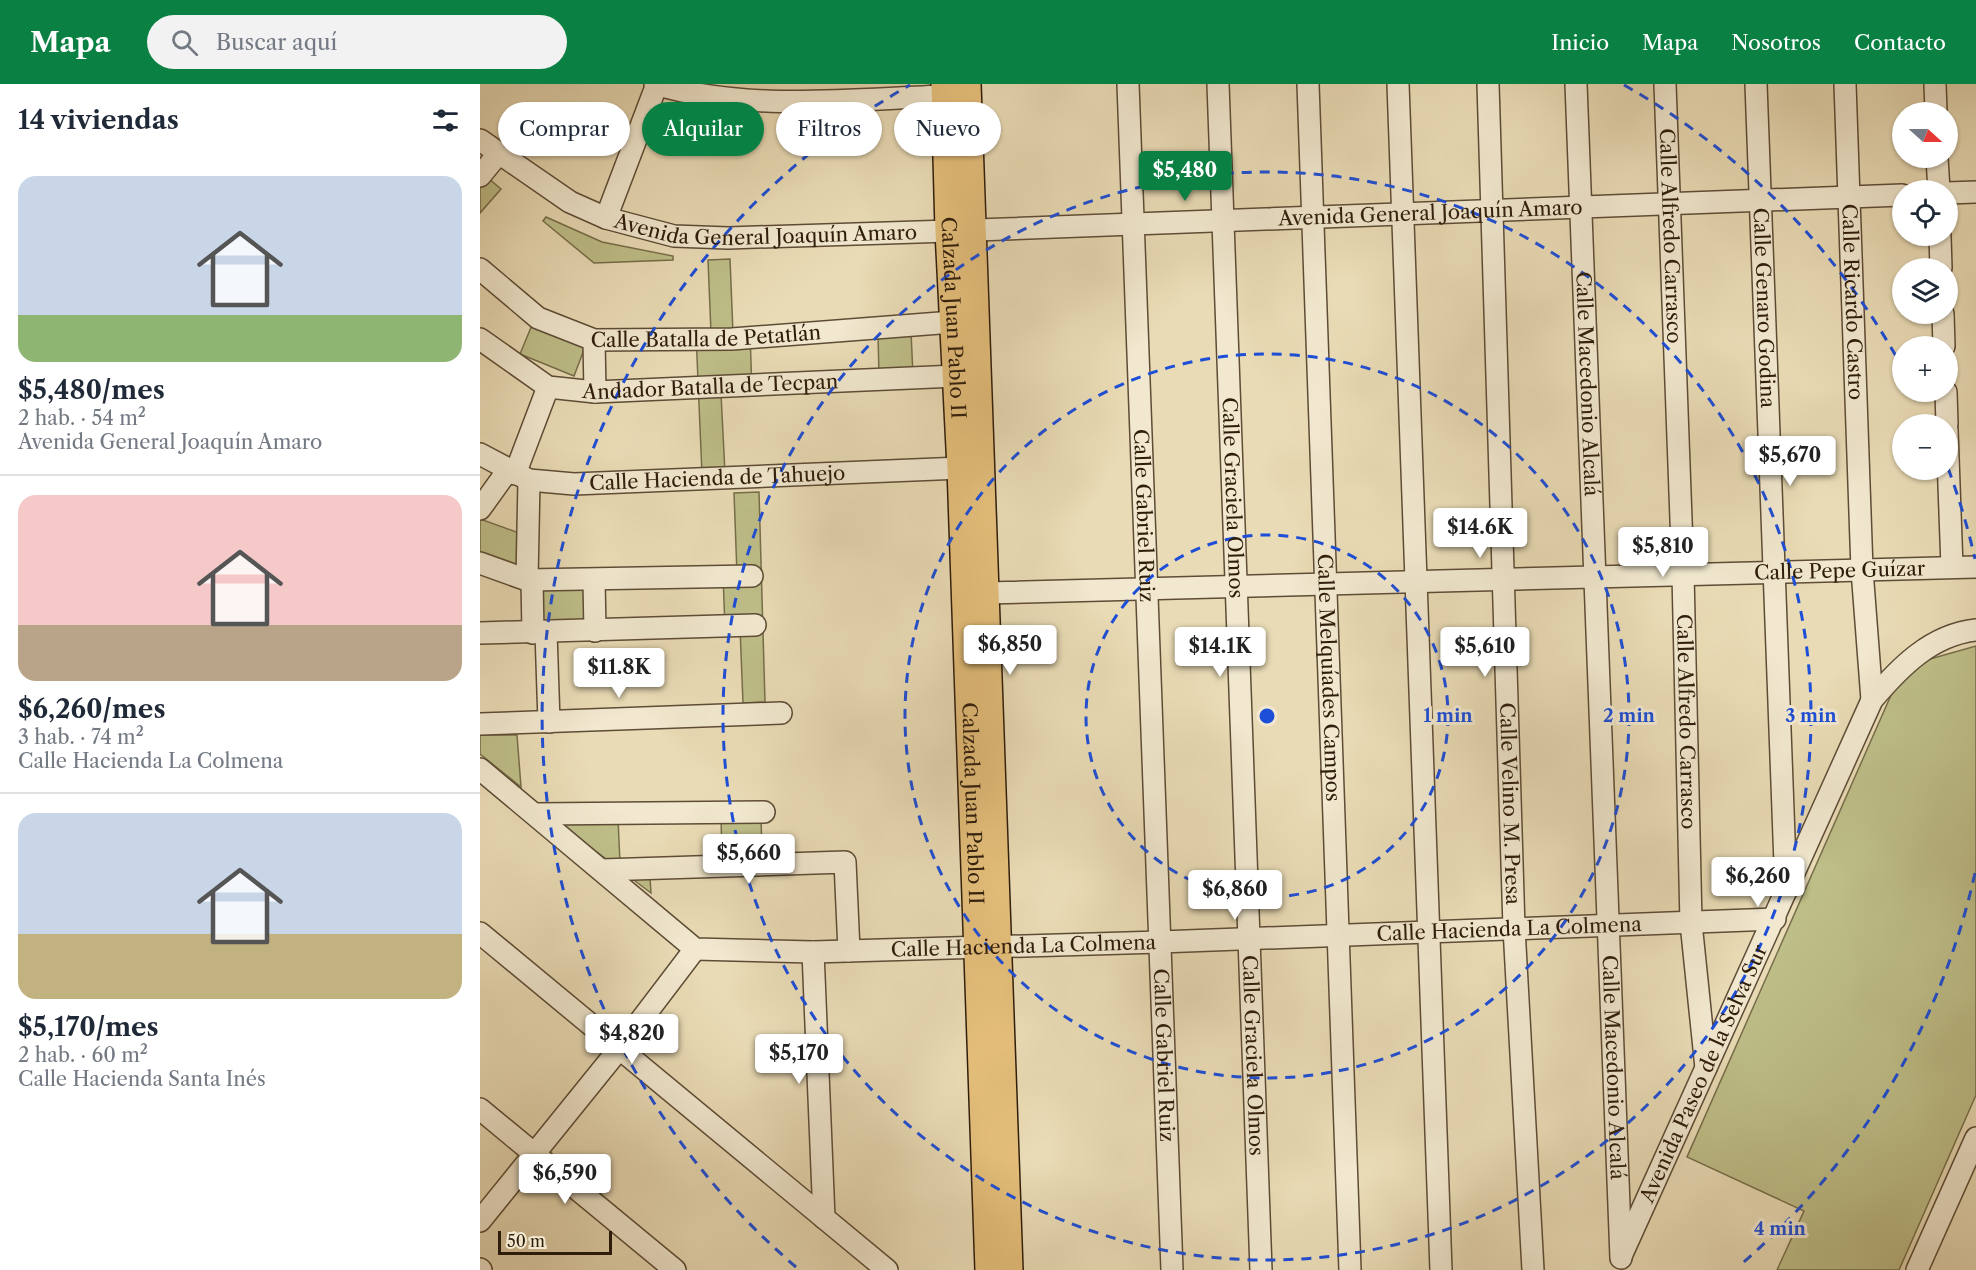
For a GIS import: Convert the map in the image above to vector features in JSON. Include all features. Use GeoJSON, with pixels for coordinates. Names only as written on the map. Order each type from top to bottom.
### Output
{"type":"FeatureCollection","features":[{"type":"Feature","properties":{"kind":"main road","name":"Calzada Juan Pablo II"},"geometry":{"type":"LineString","coordinates":[[952,88],[985,592],[989,1270]]}},
{"type":"Feature","properties":{"kind":"main road","name":"Calzada Juan Pablo II"},"geometry":{"type":"LineString","coordinates":[[960,231],[953,322],[988,947],[1009,1270]]}},
{"type":"Feature","properties":{"kind":"street"},"geometry":{"type":"LineString","coordinates":[[606,218],[656,84],[706,96],[758,101],[952,88]]}},
{"type":"Feature","properties":{"kind":"street","name":"Calle Gabriel Ruiz"},"geometry":{"type":"LineString","coordinates":[[1128,84],[1172,1270]]}},
{"type":"Feature","properties":{"kind":"street","name":"Calle Graciela Olmos"},"geometry":{"type":"LineString","coordinates":[[1218,84],[1261,1270]]}},
{"type":"Feature","properties":{"kind":"street","name":"Calle Melquíades Campos"},"geometry":{"type":"LineString","coordinates":[[1308,84],[1350,1270]]}},
{"type":"Feature","properties":{"kind":"street"},"geometry":{"type":"LineString","coordinates":[[1398,84],[1441,1270]]}},
{"type":"Feature","properties":{"kind":"street","name":"Calle Velino M. Presa"},"geometry":{"type":"LineString","coordinates":[[1488,84],[1501,577],[1514,928],[1533,1270]]}},
{"type":"Feature","properties":{"kind":"street","name":"Calle Macedonio Alcalá"},"geometry":{"type":"LineString","coordinates":[[1576,84],[1618,1264]]}},
{"type":"Feature","properties":{"kind":"street","name":"Calle Alfredo Carrasco"},"geometry":{"type":"LineString","coordinates":[[1665,84],[1683,574],[1691,923],[1706,1068]]}},
{"type":"Feature","properties":{"kind":"street","name":"Calle Genaro Godina"},"geometry":{"type":"LineString","coordinates":[[1756,84],[1786,891]]}},
{"type":"Feature","properties":{"kind":"street","name":"Calle Ricardo Castro"},"geometry":{"type":"LineString","coordinates":[[1845,84],[1862,570],[1872,700]]}},
{"type":"Feature","properties":{"kind":"street"},"geometry":{"type":"LineString","coordinates":[[1935,84],[1936,102]]}},
{"type":"Feature","properties":{"kind":"street","name":"Avenida General Joaquín Amaro"},"geometry":{"type":"LineString","coordinates":[[480,140],[498,154]]}},
{"type":"Feature","properties":{"kind":"street"},"geometry":{"type":"LineString","coordinates":[[480,176],[498,154]]}},
{"type":"Feature","properties":{"kind":"street","name":"Avenida General Joaquín Amaro"},"geometry":{"type":"LineString","coordinates":[[501,156],[570,202],[606,218],[674,236],[695,237],[960,231],[1892,195]]}},
{"type":"Feature","properties":{"kind":"street"},"geometry":{"type":"LineString","coordinates":[[1958,193],[1976,192]]}},
{"type":"Feature","properties":{"kind":"street","name":"Calle Batalla de Petatlán"},"geometry":{"type":"LineString","coordinates":[[480,269],[537,318],[594,340],[732,339],[953,322]]}},
{"type":"Feature","properties":{"kind":"street","name":"Andador Batalla de Tecpan"},"geometry":{"type":"LineString","coordinates":[[480,339],[548,387],[595,392],[957,376]]}},
{"type":"Feature","properties":{"kind":"street"},"geometry":{"type":"LineString","coordinates":[[594,340],[595,392]]}},
{"type":"Feature","properties":{"kind":"street"},"geometry":{"type":"LineString","coordinates":[[548,387],[517,475],[530,580],[540,632],[549,722]]}},
{"type":"Feature","properties":{"kind":"street","name":"Calle Hacienda de Tahuejo"},"geometry":{"type":"LineString","coordinates":[[480,454],[517,475],[574,484],[961,468]]}},
{"type":"Feature","properties":{"kind":"street"},"geometry":{"type":"LineString","coordinates":[[480,509],[517,475]]}},
{"type":"Feature","properties":{"kind":"street"},"geometry":{"type":"LineString","coordinates":[[1949,480],[1952,567]]}},
{"type":"Feature","properties":{"kind":"street"},"geometry":{"type":"LineString","coordinates":[[480,563],[530,580],[752,576]]}},
{"type":"Feature","properties":{"kind":"street","name":"Calle Pepe Guízar"},"geometry":{"type":"LineString","coordinates":[[985,592],[1326,584],[1501,577],[1594,577],[1976,567]]}},
{"type":"Feature","properties":{"kind":"street"},"geometry":{"type":"LineString","coordinates":[[594,580],[595,631]]}},
{"type":"Feature","properties":{"kind":"street"},"geometry":{"type":"LineString","coordinates":[[480,633],[755,625]]}},
{"type":"Feature","properties":{"kind":"street","name":"Avenida Paseo de la Selva Sur"},"geometry":{"type":"LineString","coordinates":[[1618,1264],[1872,700],[1897,671],[1935,641],[1976,630]]}},
{"type":"Feature","properties":{"kind":"street"},"geometry":{"type":"LineString","coordinates":[[480,724],[781,713]]}},
{"type":"Feature","properties":{"kind":"street"},"geometry":{"type":"LineString","coordinates":[[480,769],[695,949],[620,1049],[480,1221]]}},
{"type":"Feature","properties":{"kind":"street"},"geometry":{"type":"LineString","coordinates":[[536,814],[764,812]]}},
{"type":"Feature","properties":{"kind":"street"},"geometry":{"type":"LineString","coordinates":[[602,870],[845,862],[849,951]]}},
{"type":"Feature","properties":{"kind":"street","name":"Calle Hacienda La Colmena"},"geometry":{"type":"LineString","coordinates":[[695,949],[813,952],[1249,940],[1775,919]]}},
{"type":"Feature","properties":{"kind":"street"},"geometry":{"type":"LineString","coordinates":[[480,933],[887,1270]]}},
{"type":"Feature","properties":{"kind":"street"},"geometry":{"type":"LineString","coordinates":[[813,952],[824,1218]]}},
{"type":"Feature","properties":{"kind":"street"},"geometry":{"type":"LineString","coordinates":[[480,1109],[675,1270]]}},
{"type":"Feature","properties":{"kind":"street"},"geometry":{"type":"LineString","coordinates":[[1917,1270],[1976,1138]]}},
{"type":"Feature","properties":{"kind":"green space"},"geometry":{"type":"Polygon","coordinates":[[[481,172],[501,189],[480,213],[480,174],[481,172]]]}},
{"type":"Feature","properties":{"kind":"green space"},"geometry":{"type":"Polygon","coordinates":[[[546,217],[602,242],[673,256],[673,260],[594,263],[543,221],[546,217]]]}},
{"type":"Feature","properties":{"kind":"green space"},"geometry":{"type":"Polygon","coordinates":[[[730,259],[733,333],[750,333],[752,392],[721,394],[725,473],[702,474],[696,334],[711,333],[708,260],[730,259]]]}},
{"type":"Feature","properties":{"kind":"green space"},"geometry":{"type":"Polygon","coordinates":[[[532,325],[585,347],[574,376],[520,354],[532,325]]]}},
{"type":"Feature","properties":{"kind":"green space"},"geometry":{"type":"Polygon","coordinates":[[[911,332],[913,375],[879,376],[878,334],[911,332]]]}},
{"type":"Feature","properties":{"kind":"green space"},"geometry":{"type":"Polygon","coordinates":[[[759,492],[765,702],[743,703],[740,628],[725,628],[723,575],[737,574],[734,493],[759,492]]]}},
{"type":"Feature","properties":{"kind":"green space"},"geometry":{"type":"Polygon","coordinates":[[[480,519],[522,534],[521,574],[480,560],[480,519]]]}},
{"type":"Feature","properties":{"kind":"green space"},"geometry":{"type":"Polygon","coordinates":[[[590,585],[591,627],[537,628],[536,586],[590,585]]]}},
{"type":"Feature","properties":{"kind":"green space"},"geometry":{"type":"Polygon","coordinates":[[[1976,646],[1976,1095],[1899,1270],[1777,1270],[1804,1211],[1687,1157],[1892,693],[1923,661],[1976,646]]]}},
{"type":"Feature","properties":{"kind":"green space"},"geometry":{"type":"Polygon","coordinates":[[[480,735],[517,735],[521,787],[480,754],[480,735]]]}},
{"type":"Feature","properties":{"kind":"green space"},"geometry":{"type":"Polygon","coordinates":[[[761,815],[762,858],[722,860],[721,816],[761,815]]]}},
{"type":"Feature","properties":{"kind":"green space"},"geometry":{"type":"Polygon","coordinates":[[[552,818],[618,818],[620,863],[649,863],[651,893],[552,818]]]}}]}
